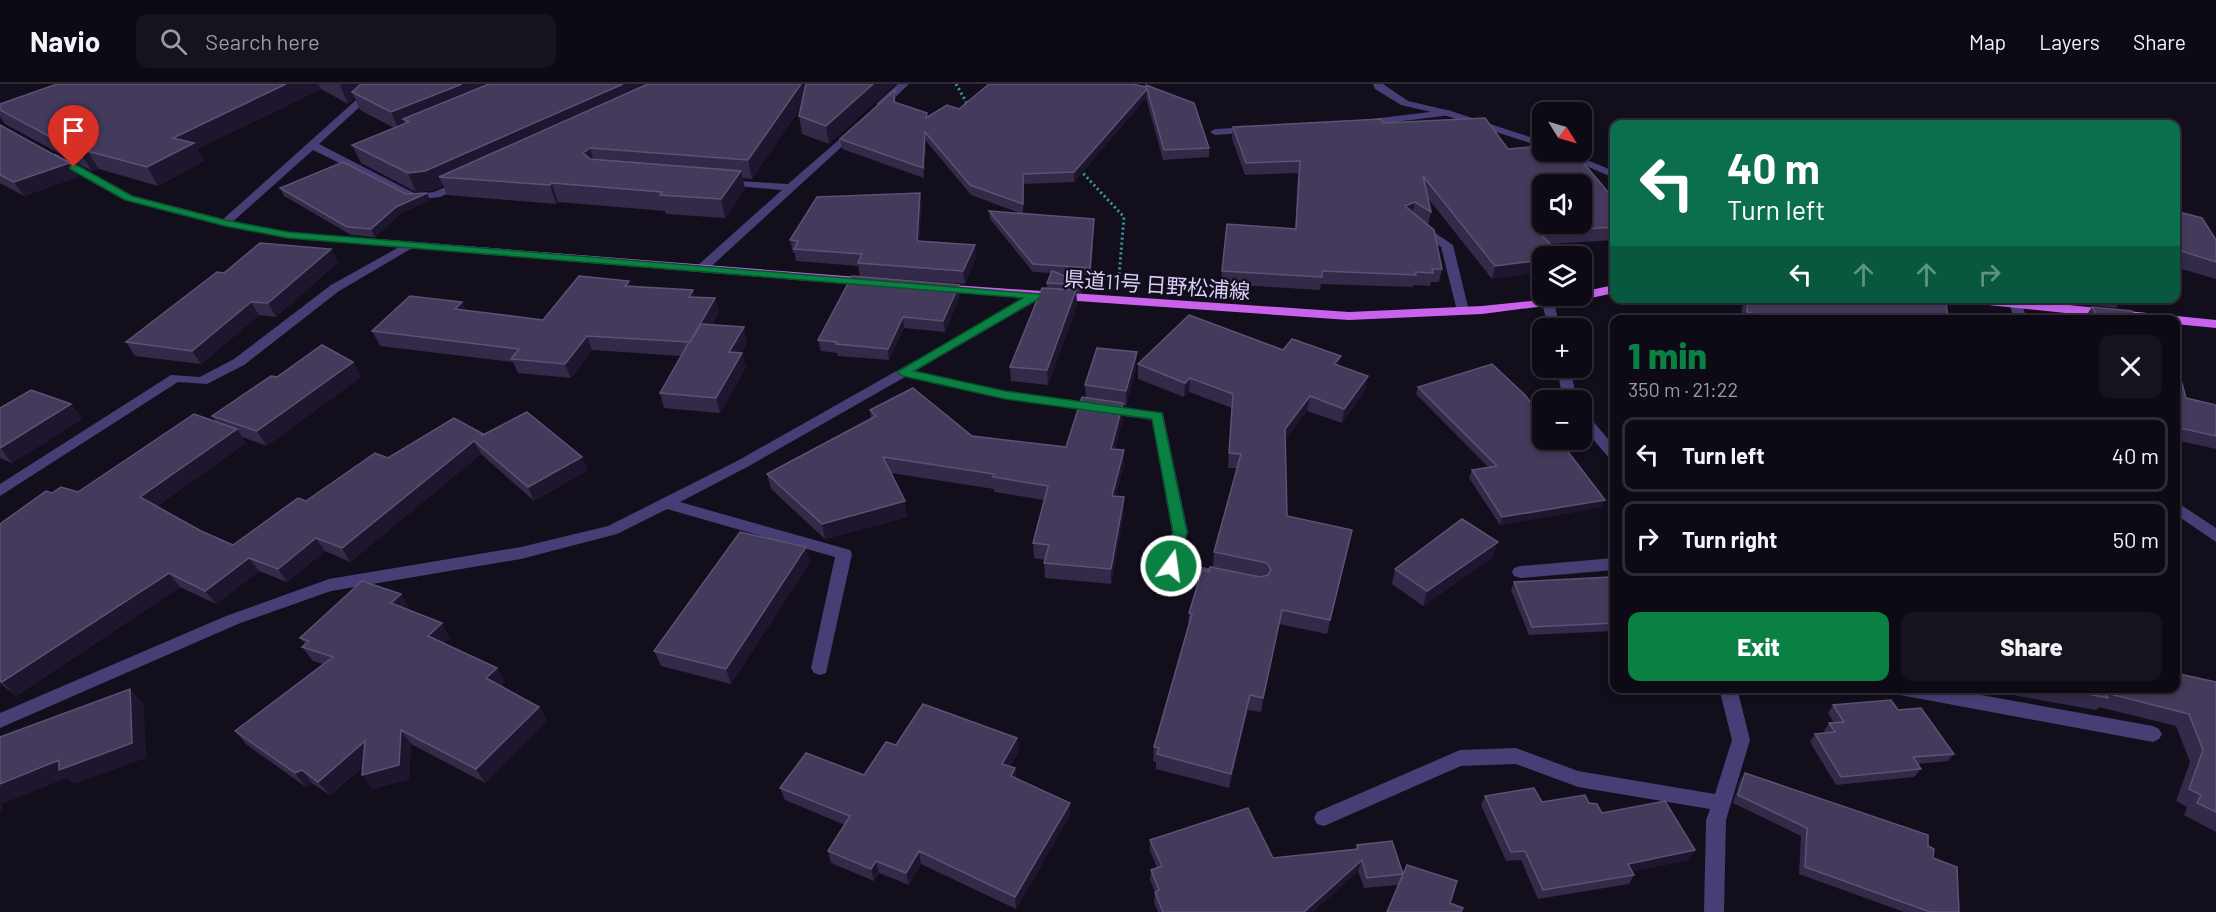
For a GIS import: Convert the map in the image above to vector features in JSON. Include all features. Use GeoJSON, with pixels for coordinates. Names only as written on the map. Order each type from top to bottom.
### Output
{"type":"FeatureCollection","features":[{"type":"Feature","properties":{"kind":"main road"},"geometry":{"type":"LineString","coordinates":[[40,149],[129,198],[225,223],[288,235],[885,284]]}},
{"type":"Feature","properties":{"kind":"main road","name":"県道11号 日野松浦線"},"geometry":{"type":"LineString","coordinates":[[920,286],[1036,296],[1349,316],[1462,311],[1532,304]]}},
{"type":"Feature","properties":{"kind":"main road","name":"県道11号 日野松浦線"},"geometry":{"type":"LineString","coordinates":[[1592,293],[1610,290]]}},
{"type":"Feature","properties":{"kind":"main road"},"geometry":{"type":"LineString","coordinates":[[2006,303],[2125,315]]}},
{"type":"Feature","properties":{"kind":"main road"},"geometry":{"type":"LineString","coordinates":[[2180,320],[2216,324]]}},
{"type":"Feature","properties":{"kind":"street"},"geometry":{"type":"LineString","coordinates":[[225,223],[380,84]]}},
{"type":"Feature","properties":{"kind":"street"},"geometry":{"type":"LineString","coordinates":[[700,268],[904,84]]}},
{"type":"Feature","properties":{"kind":"street"},"geometry":{"type":"LineString","coordinates":[[1378,84],[1378,87],[1406,103],[1447,113],[1532,141]]}},
{"type":"Feature","properties":{"kind":"street"},"geometry":{"type":"LineString","coordinates":[[1356,124],[1447,113]]}},
{"type":"Feature","properties":{"kind":"street"},"geometry":{"type":"LineString","coordinates":[[1215,132],[1263,130]]}},
{"type":"Feature","properties":{"kind":"street"},"geometry":{"type":"LineString","coordinates":[[312,145],[414,197],[436,195],[479,176]]}},
{"type":"Feature","properties":{"kind":"street"},"geometry":{"type":"LineString","coordinates":[[341,160],[352,156]]}},
{"type":"Feature","properties":{"kind":"street"},"geometry":{"type":"LineString","coordinates":[[1583,162],[1610,173]]}},
{"type":"Feature","properties":{"kind":"street"},"geometry":{"type":"LineString","coordinates":[[710,181],[790,187]]}},
{"type":"Feature","properties":{"kind":"street"},"geometry":{"type":"LineString","coordinates":[[1411,219],[1448,245],[1462,311]]}},
{"type":"Feature","properties":{"kind":"street"},"geometry":{"type":"LineString","coordinates":[[0,491],[176,378],[202,381],[239,362],[335,288],[410,245]]}},
{"type":"Feature","properties":{"kind":"street"},"geometry":{"type":"LineString","coordinates":[[0,721],[231,620],[329,585],[521,554],[612,530],[744,463],[1036,296]]}},
{"type":"Feature","properties":{"kind":"street"},"geometry":{"type":"LineString","coordinates":[[2015,304],[2020,315]]}},
{"type":"Feature","properties":{"kind":"street"},"geometry":{"type":"LineString","coordinates":[[903,372],[1005,395],[1158,416],[1180,532],[1171,566],[1237,580]]}},
{"type":"Feature","properties":{"kind":"street"},"geometry":{"type":"LineString","coordinates":[[1592,429],[1610,451]]}},
{"type":"Feature","properties":{"kind":"street"},"geometry":{"type":"LineString","coordinates":[[666,503],[844,554],[820,668]]}},
{"type":"Feature","properties":{"kind":"street"},"geometry":{"type":"LineString","coordinates":[[2180,510],[2216,536]]}},
{"type":"Feature","properties":{"kind":"street"},"geometry":{"type":"LineString","coordinates":[[1520,572],[1610,564]]}},
{"type":"Feature","properties":{"kind":"street"},"geometry":{"type":"LineString","coordinates":[[1714,912],[1716,820],[1741,740],[1729,693]]}},
{"type":"Feature","properties":{"kind":"street"},"geometry":{"type":"LineString","coordinates":[[1928,693],[2153,734]]}},
{"type":"Feature","properties":{"kind":"street"},"geometry":{"type":"LineString","coordinates":[[1324,818],[1460,758],[1516,756],[1578,779],[1722,803]]}},
{"type":"Feature","properties":{"kind":"path"},"geometry":{"type":"LineString","coordinates":[[956,84],[971,111]]}},
{"type":"Feature","properties":{"kind":"path"},"geometry":{"type":"LineString","coordinates":[[1077,167],[1124,217],[1116,301]]}},
{"type":"Feature","properties":{"kind":"building"},"geometry":{"type":"Polygon","coordinates":[[[57,84],[286,84],[173,138],[194,143],[147,167],[87,151],[80,153],[0,110],[0,104],[57,84]]]}},
{"type":"Feature","properties":{"kind":"building"},"geometry":{"type":"Polygon","coordinates":[[[361,84],[462,84],[391,112],[352,92],[361,84]]]}},
{"type":"Feature","properties":{"kind":"building"},"geometry":{"type":"Polygon","coordinates":[[[489,84],[623,84],[425,171],[408,173],[352,145],[409,122],[403,119],[489,84]]]}},
{"type":"Feature","properties":{"kind":"building"},"geometry":{"type":"Polygon","coordinates":[[[648,84],[801,84],[748,160],[590,148],[583,153],[590,159],[741,171],[721,199],[552,183],[550,185],[439,177],[648,84]]]}},
{"type":"Feature","properties":{"kind":"building"},"geometry":{"type":"Polygon","coordinates":[[[806,84],[873,84],[826,126],[799,116],[806,84]]]}},
{"type":"Feature","properties":{"kind":"building"},"geometry":{"type":"Polygon","coordinates":[[[989,84],[1132,84],[1146,87],[1146,85],[1194,103],[1209,148],[1164,150],[1147,89],[1074,172],[1023,174],[1023,204],[970,185],[925,132],[923,168],[840,139],[895,90],[894,102],[927,113],[926,118],[947,105],[959,109],[989,84]]]}},
{"type":"Feature","properties":{"kind":"building"},"geometry":{"type":"Polygon","coordinates":[[[1485,118],[1508,149],[1532,147],[1532,162],[1583,162],[1610,194],[1610,227],[1592,228],[1592,174],[1532,174],[1532,234],[1541,234],[1552,246],[1532,246],[1532,261],[1495,266],[1423,176],[1431,212],[1415,202],[1405,206],[1434,230],[1442,269],[1432,269],[1433,273],[1415,272],[1416,275],[1322,271],[1322,277],[1222,271],[1227,224],[1296,229],[1300,161],[1246,163],[1233,127],[1381,119],[1383,123],[1485,118]]]}},
{"type":"Feature","properties":{"kind":"building"},"geometry":{"type":"Polygon","coordinates":[[[0,125],[69,163],[14,182],[0,175],[0,125]]]}},
{"type":"Feature","properties":{"kind":"building"},"geometry":{"type":"Polygon","coordinates":[[[343,162],[406,194],[427,193],[396,207],[371,229],[347,227],[280,188],[343,162]]]}},
{"type":"Feature","properties":{"kind":"building"},"geometry":{"type":"Polygon","coordinates":[[[920,193],[917,241],[975,245],[963,271],[858,263],[862,254],[794,249],[798,241],[790,240],[817,197],[920,193]]]}},
{"type":"Feature","properties":{"kind":"building"},"geometry":{"type":"Polygon","coordinates":[[[989,211],[1094,219],[1090,268],[1033,264],[989,211]]]}},
{"type":"Feature","properties":{"kind":"building"},"geometry":{"type":"Polygon","coordinates":[[[2180,212],[2202,218],[2216,240],[2216,262],[2180,251],[2180,212]]]}},
{"type":"Feature","properties":{"kind":"building"},"geometry":{"type":"Polygon","coordinates":[[[260,243],[331,249],[268,303],[251,302],[192,351],[126,342],[217,272],[224,273],[260,243]]]}},
{"type":"Feature","properties":{"kind":"building"},"geometry":{"type":"Polygon","coordinates":[[[1052,271],[1082,282],[1081,285],[1047,283],[1052,271]]]}},
{"type":"Feature","properties":{"kind":"building"},"geometry":{"type":"Polygon","coordinates":[[[579,276],[629,281],[625,286],[693,290],[689,297],[715,298],[690,342],[701,324],[744,327],[729,352],[742,353],[716,398],[660,393],[689,342],[587,336],[565,364],[511,359],[519,349],[372,331],[410,296],[462,302],[455,309],[543,320],[579,276]]]}},
{"type":"Feature","properties":{"kind":"building"},"geometry":{"type":"Polygon","coordinates":[[[852,276],[959,285],[943,321],[903,317],[888,349],[818,340],[852,276]]]}},
{"type":"Feature","properties":{"kind":"building"},"geometry":{"type":"Polygon","coordinates":[[[1042,288],[1076,290],[1047,370],[1010,367],[1042,288]]]}},
{"type":"Feature","properties":{"kind":"building"},"geometry":{"type":"Polygon","coordinates":[[[1748,303],[1946,303],[1948,315],[1760,315],[1747,312],[1748,303]]]}},
{"type":"Feature","properties":{"kind":"building"},"geometry":{"type":"Polygon","coordinates":[[[2092,307],[2132,311],[2135,315],[2097,315],[2092,307]]]}},
{"type":"Feature","properties":{"kind":"building"},"geometry":{"type":"Polygon","coordinates":[[[1189,315],[1283,350],[1292,339],[1341,356],[1334,364],[1368,376],[1344,409],[1310,396],[1285,429],[1287,516],[1352,530],[1330,620],[1282,610],[1263,698],[1250,695],[1231,774],[1157,754],[1159,748],[1154,747],[1192,614],[1189,613],[1202,570],[1209,572],[1210,567],[1260,577],[1268,575],[1271,570],[1267,563],[1214,552],[1241,454],[1229,453],[1233,394],[1190,378],[1185,383],[1138,364],[1189,315]]]}},
{"type":"Feature","properties":{"kind":"building"},"geometry":{"type":"Polygon","coordinates":[[[322,345],[353,362],[257,431],[212,416],[271,376],[277,377],[322,345]]]}},
{"type":"Feature","properties":{"kind":"building"},"geometry":{"type":"Polygon","coordinates":[[[1097,348],[1137,352],[1126,391],[1085,385],[1097,348]]]}},
{"type":"Feature","properties":{"kind":"building"},"geometry":{"type":"Polygon","coordinates":[[[1492,364],[1532,404],[1532,450],[1567,450],[1605,500],[1502,517],[1472,470],[1497,466],[1418,387],[1492,364]]]}},
{"type":"Feature","properties":{"kind":"building"},"geometry":{"type":"Polygon","coordinates":[[[2180,376],[2186,398],[2216,405],[2216,436],[2180,428],[2180,376]]]}},
{"type":"Feature","properties":{"kind":"building"},"geometry":{"type":"Polygon","coordinates":[[[913,388],[972,436],[1066,447],[1082,397],[1123,403],[1111,449],[1124,450],[1112,496],[1124,497],[1111,569],[1044,563],[1049,545],[1033,543],[1048,486],[993,477],[994,474],[883,457],[905,501],[822,524],[767,474],[876,416],[870,410],[913,388]]]}},
{"type":"Feature","properties":{"kind":"building"},"geometry":{"type":"Polygon","coordinates":[[[31,390],[71,404],[0,448],[0,408],[31,390]]]}},
{"type":"Feature","properties":{"kind":"building"},"geometry":{"type":"Polygon","coordinates":[[[527,412],[582,457],[528,487],[474,441],[342,548],[316,538],[278,569],[249,558],[205,591],[169,573],[2,682],[0,681],[0,524],[46,491],[52,493],[61,487],[78,492],[194,414],[237,429],[140,497],[201,531],[233,545],[298,498],[306,501],[375,453],[388,458],[454,418],[483,434],[481,436],[527,412]]]}},
{"type":"Feature","properties":{"kind":"building"},"geometry":{"type":"Polygon","coordinates":[[[1462,519],[1498,542],[1427,591],[1395,569],[1462,519]]]}},
{"type":"Feature","properties":{"kind":"building"},"geometry":{"type":"Polygon","coordinates":[[[740,532],[806,547],[726,669],[654,651],[740,532]]]}},
{"type":"Feature","properties":{"kind":"building"},"geometry":{"type":"Polygon","coordinates":[[[1610,577],[1610,623],[1532,627],[1514,582],[1610,577]]]}},
{"type":"Feature","properties":{"kind":"building"},"geometry":{"type":"Polygon","coordinates":[[[362,581],[401,594],[391,603],[442,623],[428,636],[497,668],[486,678],[539,707],[476,769],[401,730],[399,765],[362,775],[365,741],[318,782],[302,770],[295,773],[235,731],[333,657],[302,647],[309,641],[300,638],[362,581]]]}},
{"type":"Feature","properties":{"kind":"building"},"geometry":{"type":"Polygon","coordinates":[[[2180,674],[2216,682],[2216,812],[2197,803],[2201,795],[2189,789],[2203,750],[2189,714],[2106,693],[2180,693],[2180,674]]]}},
{"type":"Feature","properties":{"kind":"building"},"geometry":{"type":"Polygon","coordinates":[[[130,689],[132,743],[59,770],[59,760],[0,784],[0,737],[130,689]]]}},
{"type":"Feature","properties":{"kind":"building"},"geometry":{"type":"Polygon","coordinates":[[[2082,693],[2106,693],[2108,698],[2082,693]]]}},
{"type":"Feature","properties":{"kind":"building"},"geometry":{"type":"Polygon","coordinates":[[[1891,700],[1898,710],[1921,708],[1954,754],[1913,757],[1921,769],[1841,777],[1815,734],[1835,732],[1829,723],[1844,722],[1833,705],[1891,700]]]}},
{"type":"Feature","properties":{"kind":"building"},"geometry":{"type":"Polygon","coordinates":[[[923,704],[1017,738],[1002,764],[1015,768],[1011,776],[1070,803],[1015,897],[919,851],[906,873],[876,861],[871,869],[828,851],[850,816],[780,788],[806,753],[864,775],[886,742],[896,745],[923,704]]]}},
{"type":"Feature","properties":{"kind":"building"},"geometry":{"type":"Polygon","coordinates":[[[1745,773],[1928,835],[1928,846],[1934,849],[1933,858],[1957,867],[1959,912],[1930,912],[1805,867],[1807,828],[1738,795],[1745,773]]]}},
{"type":"Feature","properties":{"kind":"building"},"geometry":{"type":"Polygon","coordinates":[[[1534,788],[1542,802],[1585,795],[1589,803],[1597,804],[1602,813],[1665,801],[1695,850],[1628,864],[1634,875],[1543,890],[1525,851],[1511,852],[1485,796],[1534,788]]]}},
{"type":"Feature","properties":{"kind":"building"},"geometry":{"type":"Polygon","coordinates":[[[1248,808],[1273,858],[1358,849],[1357,845],[1392,841],[1403,874],[1367,878],[1362,860],[1304,912],[1163,912],[1155,892],[1159,890],[1151,870],[1162,866],[1150,840],[1248,808]]]}},
{"type":"Feature","properties":{"kind":"building"},"geometry":{"type":"Polygon","coordinates":[[[1407,865],[1457,881],[1450,903],[1463,908],[1461,912],[1387,912],[1407,865]]]}},
{"type":"Feature","properties":{"kind":"route"},"geometry":{"type":"LineString","coordinates":[[74,167],[129,198],[225,223],[288,235],[1036,296],[903,372],[1005,395],[1158,416],[1180,532],[1171,566]]}}]}
